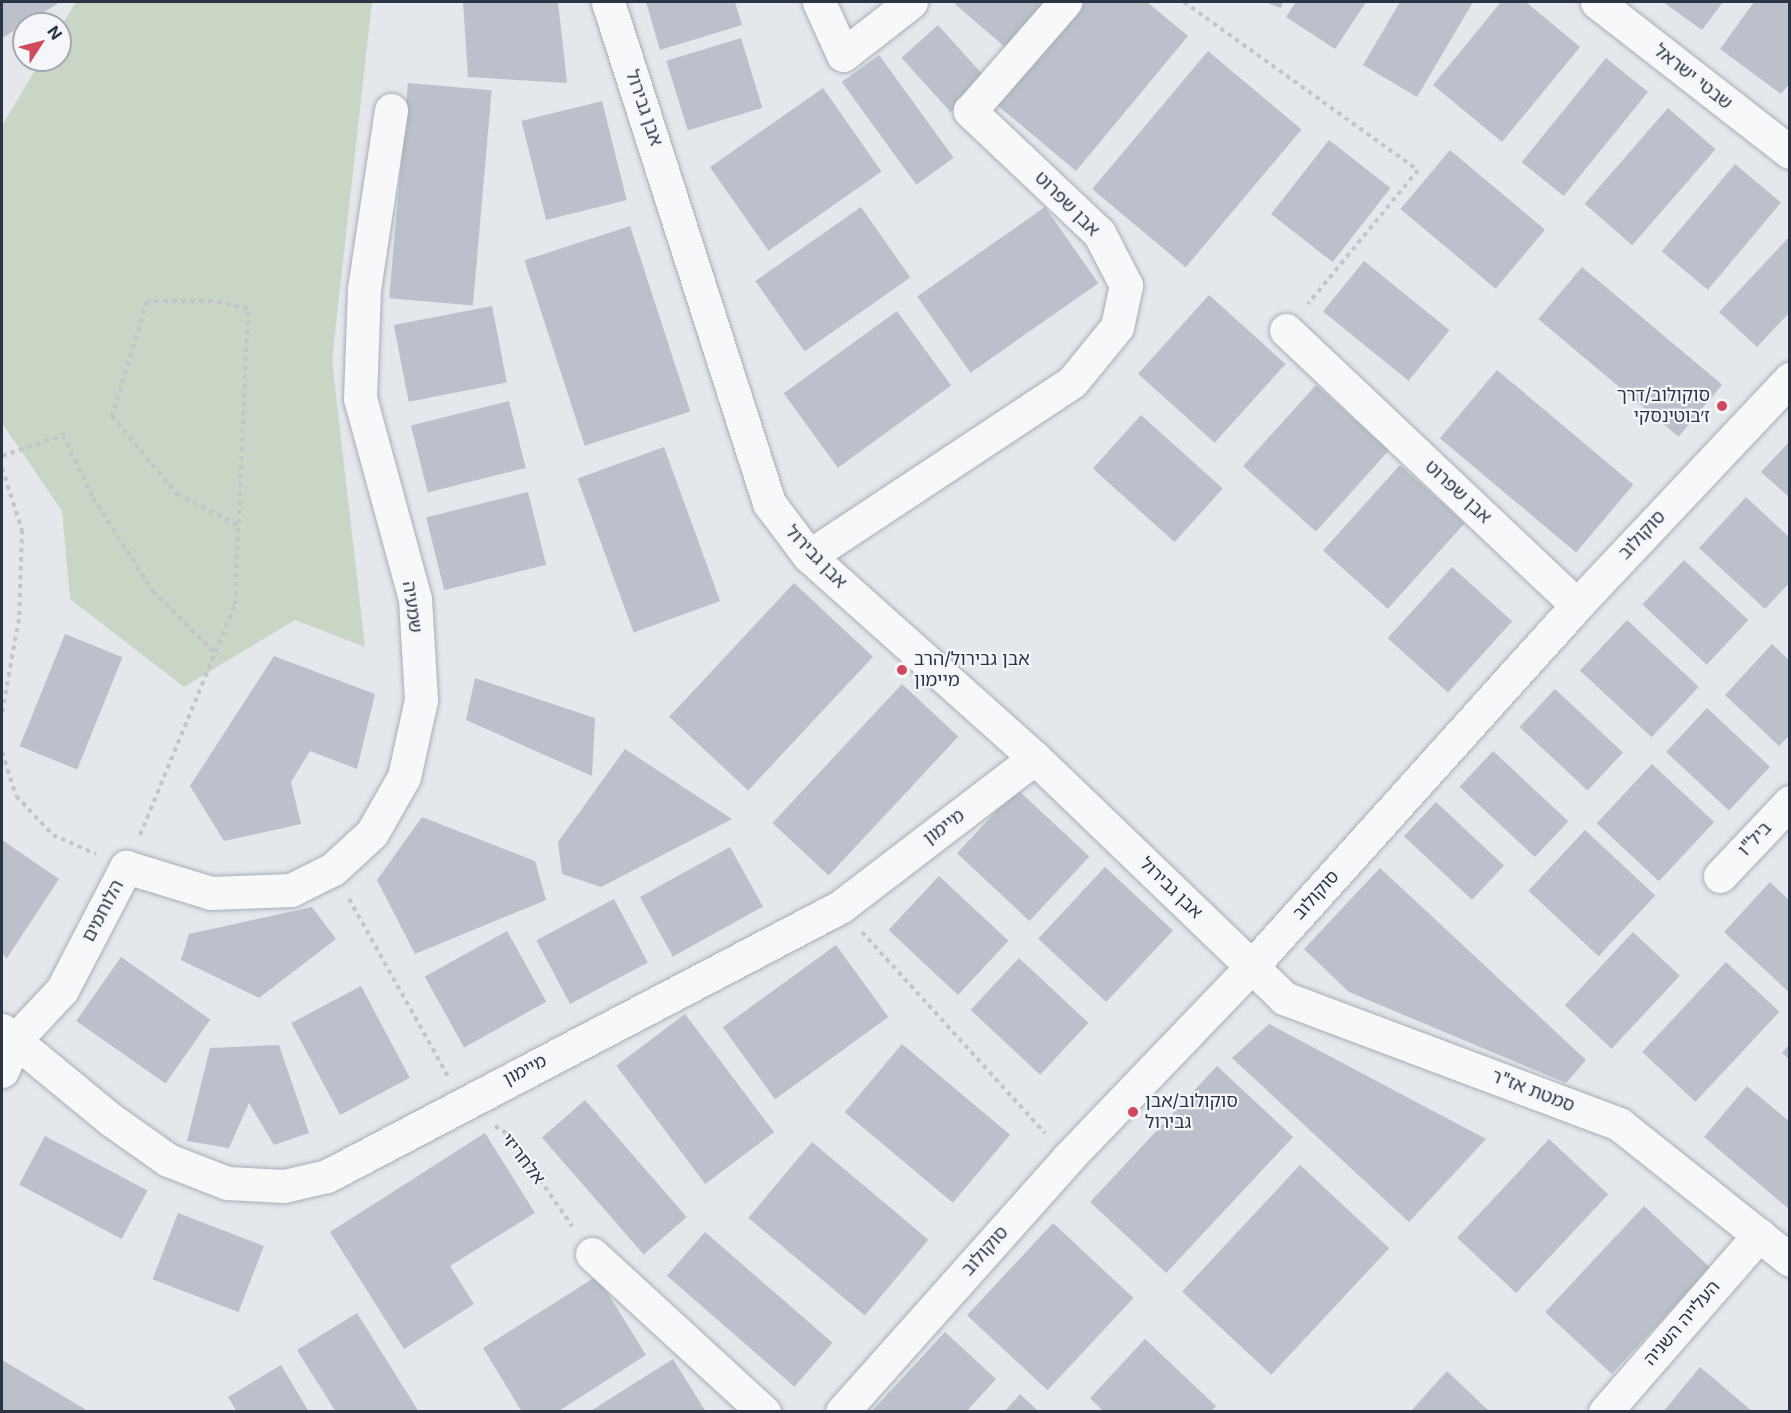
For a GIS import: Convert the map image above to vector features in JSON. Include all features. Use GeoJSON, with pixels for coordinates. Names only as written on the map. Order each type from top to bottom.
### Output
{"type":"FeatureCollection","features":[{"type":"Feature","properties":{"kind":"street","name":"אבן גבירול"},"geometry":{"type":"LineString","coordinates":[[608,2],[769,503],[809,556],[1035,758],[1253,965]]}},
{"type":"Feature","properties":{"kind":"street"},"geometry":{"type":"LineString","coordinates":[[819,2],[843,55],[911,2]]}},
{"type":"Feature","properties":{"kind":"street","name":"אבן שפרוט"},"geometry":{"type":"LineString","coordinates":[[809,556],[1072,382],[1117,327],[1126,285],[1099,232],[970,111],[1065,2]]}},
{"type":"Feature","properties":{"kind":"street","name":"שבטי ישראל"},"geometry":{"type":"LineString","coordinates":[[1597,2],[1790,152]]}},
{"type":"Feature","properties":{"kind":"street","name":"שמעיה"},"geometry":{"type":"LineString","coordinates":[[126,867],[211,893],[291,890],[333,869],[372,833],[404,777],[421,700],[415,599],[360,398],[364,289],[391,110]]}},
{"type":"Feature","properties":{"kind":"street","name":"אבן שפרוט"},"geometry":{"type":"LineString","coordinates":[[1286,330],[1577,605]]}},
{"type":"Feature","properties":{"kind":"street","name":"סוקולוב"},"geometry":{"type":"LineString","coordinates":[[842,1412],[1068,1158],[1253,965],[1577,605],[1790,379]]}},
{"type":"Feature","properties":{"kind":"street","name":"מיימון"},"geometry":{"type":"LineString","coordinates":[[8,1035],[110,1119],[168,1160],[227,1183],[284,1186],[327,1176],[840,907],[1035,758]]}},
{"type":"Feature","properties":{"kind":"street","name":"ביל\"ו"},"geometry":{"type":"LineString","coordinates":[[1720,876],[1784,818]]}},
{"type":"Feature","properties":{"kind":"street","name":"הלוחמים"},"geometry":{"type":"LineString","coordinates":[[8,1035],[62,990],[126,867]]}},
{"type":"Feature","properties":{"kind":"street","name":"סמטת אז\"ר"},"geometry":{"type":"LineString","coordinates":[[1253,965],[1284,998],[1619,1124],[1790,1260]]}},
{"type":"Feature","properties":{"kind":"street"},"geometry":{"type":"LineString","coordinates":[[2,1071],[8,1035]]}},
{"type":"Feature","properties":{"kind":"street","name":"העלייה השניה"},"geometry":{"type":"LineString","coordinates":[[1605,1412],[1759,1235]]}},
{"type":"Feature","properties":{"kind":"street"},"geometry":{"type":"LineString","coordinates":[[592,1254],[764,1412]]}},
{"type":"Feature","properties":{"kind":"path"},"geometry":{"type":"LineString","coordinates":[[1184,2],[1418,170],[1286,330]]}},
{"type":"Feature","properties":{"kind":"path"},"geometry":{"type":"LineString","coordinates":[[126,867],[217,655],[235,604],[248,309],[213,301],[147,301],[112,417],[177,494],[238,525]]}},
{"type":"Feature","properties":{"kind":"path"},"geometry":{"type":"LineString","coordinates":[[2,456],[63,435],[93,498],[153,591],[217,655]]}},
{"type":"Feature","properties":{"kind":"path"},"geometry":{"type":"LineString","coordinates":[[2,468],[21,530],[19,619],[2,713]]}},
{"type":"Feature","properties":{"kind":"path","name":"הלוחמים"},"geometry":{"type":"LineString","coordinates":[[2,752],[16,796],[53,835],[126,867]]}},
{"type":"Feature","properties":{"kind":"path","name":"אלחריזי"},"geometry":{"type":"LineString","coordinates":[[333,869],[463,1103],[509,1135],[592,1254]]}},
{"type":"Feature","properties":{"kind":"path"},"geometry":{"type":"LineString","coordinates":[[840,907],[1068,1158]]}},
{"type":"Feature","properties":{"kind":"green space"},"geometry":{"type":"Polygon","coordinates":[[[76,2],[372,2],[332,360],[365,647],[295,620],[184,687],[70,599],[62,511],[2,423],[2,126],[34,72],[72,72],[72,12],[70,12],[76,2]]]}},
{"type":"Feature","properties":{"kind":"building"},"geometry":{"type":"Polygon","coordinates":[[[2,2],[60,2],[44,12],[12,12],[12,32],[2,38],[2,2]]]}},
{"type":"Feature","properties":{"kind":"building"},"geometry":{"type":"Polygon","coordinates":[[[463,2],[558,2],[567,83],[468,77],[463,2]]]}},
{"type":"Feature","properties":{"kind":"building"},"geometry":{"type":"Polygon","coordinates":[[[646,2],[735,2],[742,25],[660,50],[646,2]]]}},
{"type":"Feature","properties":{"kind":"building"},"geometry":{"type":"Polygon","coordinates":[[[957,2],[1046,2],[1006,48],[955,4],[957,2]]]}},
{"type":"Feature","properties":{"kind":"building"},"geometry":{"type":"Polygon","coordinates":[[[1082,2],[1147,2],[1188,36],[1076,171],[997,105],[1082,2]]]}},
{"type":"Feature","properties":{"kind":"building"},"geometry":{"type":"Polygon","coordinates":[[[1265,2],[1283,2],[1281,8],[1265,2]]]}},
{"type":"Feature","properties":{"kind":"building"},"geometry":{"type":"Polygon","coordinates":[[[1296,2],[1366,2],[1335,49],[1286,17],[1296,2]]]}},
{"type":"Feature","properties":{"kind":"building"},"geometry":{"type":"Polygon","coordinates":[[[1400,2],[1473,2],[1417,97],[1363,65],[1400,2]]]}},
{"type":"Feature","properties":{"kind":"building"},"geometry":{"type":"Polygon","coordinates":[[[1501,2],[1526,2],[1580,47],[1502,142],[1433,85],[1501,2]]]}},
{"type":"Feature","properties":{"kind":"building"},"geometry":{"type":"Polygon","coordinates":[[[1663,2],[1723,2],[1702,30],[1663,2]]]}},
{"type":"Feature","properties":{"kind":"building"},"geometry":{"type":"Polygon","coordinates":[[[1754,2],[1790,2],[1790,83],[1781,94],[1720,49],[1754,2]]]}},
{"type":"Feature","properties":{"kind":"building"},"geometry":{"type":"Polygon","coordinates":[[[938,25],[987,79],[950,112],[902,58],[938,25]]]}},
{"type":"Feature","properties":{"kind":"building"},"geometry":{"type":"Polygon","coordinates":[[[741,38],[762,108],[688,131],[666,61],[741,38]]]}},
{"type":"Feature","properties":{"kind":"building"},"geometry":{"type":"Polygon","coordinates":[[[1208,51],[1301,129],[1186,267],[1092,189],[1208,51]]]}},
{"type":"Feature","properties":{"kind":"building"},"geometry":{"type":"Polygon","coordinates":[[[879,55],[954,158],[916,185],[842,82],[879,55]]]}},
{"type":"Feature","properties":{"kind":"building"},"geometry":{"type":"Polygon","coordinates":[[[1606,58],[1648,92],[1564,196],[1522,162],[1606,58]]]}},
{"type":"Feature","properties":{"kind":"building"},"geometry":{"type":"Polygon","coordinates":[[[408,83],[492,90],[473,305],[389,298],[408,83]]]}},
{"type":"Feature","properties":{"kind":"building"},"geometry":{"type":"Polygon","coordinates":[[[823,88],[882,172],[768,251],[710,167],[823,88]]]}},
{"type":"Feature","properties":{"kind":"building"},"geometry":{"type":"Polygon","coordinates":[[[602,101],[627,200],[546,220],[521,121],[602,101]]]}},
{"type":"Feature","properties":{"kind":"building"},"geometry":{"type":"Polygon","coordinates":[[[1668,108],[1716,149],[1632,245],[1585,204],[1668,108]]]}},
{"type":"Feature","properties":{"kind":"building"},"geometry":{"type":"Polygon","coordinates":[[[1329,140],[1390,188],[1333,262],[1271,214],[1329,140]]]}},
{"type":"Feature","properties":{"kind":"building"},"geometry":{"type":"Polygon","coordinates":[[[1450,150],[1545,230],[1495,289],[1401,209],[1450,150]]]}},
{"type":"Feature","properties":{"kind":"building"},"geometry":{"type":"Polygon","coordinates":[[[1735,164],[1781,203],[1708,290],[1662,251],[1735,164]]]}},
{"type":"Feature","properties":{"kind":"building"},"geometry":{"type":"Polygon","coordinates":[[[861,207],[910,277],[805,351],[755,281],[861,207]]]}},
{"type":"Feature","properties":{"kind":"building"},"geometry":{"type":"Polygon","coordinates":[[[1045,207],[1098,283],[971,373],[917,296],[1045,207]]]}},
{"type":"Feature","properties":{"kind":"building"},"geometry":{"type":"Polygon","coordinates":[[[630,226],[690,411],[585,446],[524,260],[630,226]]]}},
{"type":"Feature","properties":{"kind":"building"},"geometry":{"type":"Polygon","coordinates":[[[1790,236],[1790,312],[1757,347],[1719,312],[1790,236]]]}},
{"type":"Feature","properties":{"kind":"building"},"geometry":{"type":"Polygon","coordinates":[[[1364,261],[1449,330],[1409,381],[1323,312],[1364,261]]]}},
{"type":"Feature","properties":{"kind":"building"},"geometry":{"type":"Polygon","coordinates":[[[1582,267],[1722,385],[1678,437],[1538,319],[1582,267]]]}},
{"type":"Feature","properties":{"kind":"building"},"geometry":{"type":"Polygon","coordinates":[[[1209,295],[1286,364],[1215,443],[1138,374],[1209,295]]]}},
{"type":"Feature","properties":{"kind":"building"},"geometry":{"type":"Polygon","coordinates":[[[492,306],[507,383],[409,402],[394,325],[492,306]]]}},
{"type":"Feature","properties":{"kind":"building"},"geometry":{"type":"Polygon","coordinates":[[[897,311],[951,385],[838,468],[784,393],[897,311]]]}},
{"type":"Feature","properties":{"kind":"building"},"geometry":{"type":"Polygon","coordinates":[[[1497,370],[1633,484],[1576,553],[1440,438],[1497,370]]]}},
{"type":"Feature","properties":{"kind":"building"},"geometry":{"type":"Polygon","coordinates":[[[1316,385],[1389,451],[1316,532],[1243,466],[1316,385]]]}},
{"type":"Feature","properties":{"kind":"building"},"geometry":{"type":"Polygon","coordinates":[[[509,401],[526,468],[428,492],[411,425],[509,401]]]}},
{"type":"Feature","properties":{"kind":"building"},"geometry":{"type":"Polygon","coordinates":[[[1141,415],[1223,489],[1175,542],[1093,469],[1141,415]]]}},
{"type":"Feature","properties":{"kind":"building"},"geometry":{"type":"Polygon","coordinates":[[[1790,441],[1790,498],[1761,472],[1790,441]]]}},
{"type":"Feature","properties":{"kind":"building"},"geometry":{"type":"Polygon","coordinates":[[[664,447],[720,601],[634,633],[578,478],[664,447]]]}},
{"type":"Feature","properties":{"kind":"building"},"geometry":{"type":"Polygon","coordinates":[[[1400,465],[1465,523],[1388,609],[1323,550],[1400,465]]]}},
{"type":"Feature","properties":{"kind":"building"},"geometry":{"type":"Polygon","coordinates":[[[528,492],[546,565],[444,590],[426,517],[528,492]]]}},
{"type":"Feature","properties":{"kind":"building"},"geometry":{"type":"Polygon","coordinates":[[[1746,497],[1790,538],[1790,582],[1765,609],[1699,548],[1746,497]]]}},
{"type":"Feature","properties":{"kind":"building"},"geometry":{"type":"Polygon","coordinates":[[[1684,560],[1748,620],[1707,665],[1642,605],[1684,560]]]}},
{"type":"Feature","properties":{"kind":"building"},"geometry":{"type":"Polygon","coordinates":[[[1452,567],[1512,621],[1448,693],[1388,638],[1452,567]]]}},
{"type":"Feature","properties":{"kind":"building"},"geometry":{"type":"Polygon","coordinates":[[[794,583],[873,657],[748,790],[669,717],[794,583]]]}},
{"type":"Feature","properties":{"kind":"building"},"geometry":{"type":"Polygon","coordinates":[[[1627,620],[1699,687],[1652,737],[1580,670],[1627,620]]]}},
{"type":"Feature","properties":{"kind":"building"},"geometry":{"type":"Polygon","coordinates":[[[65,634],[122,657],[77,769],[20,746],[65,634]]]}},
{"type":"Feature","properties":{"kind":"building"},"geometry":{"type":"Polygon","coordinates":[[[1772,644],[1790,661],[1790,735],[1779,746],[1725,695],[1772,644]]]}},
{"type":"Feature","properties":{"kind":"building"},"geometry":{"type":"Polygon","coordinates":[[[274,656],[375,694],[357,769],[310,751],[291,782],[301,824],[224,841],[190,786],[274,656]]]}},
{"type":"Feature","properties":{"kind":"building"},"geometry":{"type":"Polygon","coordinates":[[[475,678],[595,718],[592,776],[466,720],[475,678]]]}},
{"type":"Feature","properties":{"kind":"building"},"geometry":{"type":"Polygon","coordinates":[[[902,684],[958,737],[829,875],[772,823],[902,684]]]}},
{"type":"Feature","properties":{"kind":"building"},"geometry":{"type":"Polygon","coordinates":[[[1555,689],[1623,752],[1588,790],[1520,727],[1555,689]]]}},
{"type":"Feature","properties":{"kind":"building"},"geometry":{"type":"Polygon","coordinates":[[[1707,708],[1770,767],[1729,811],[1666,752],[1707,708]]]}},
{"type":"Feature","properties":{"kind":"building"},"geometry":{"type":"Polygon","coordinates":[[[625,749],[732,819],[601,887],[562,874],[558,842],[625,749]]]}},
{"type":"Feature","properties":{"kind":"building"},"geometry":{"type":"Polygon","coordinates":[[[1493,751],[1568,821],[1535,857],[1460,787],[1493,751]]]}},
{"type":"Feature","properties":{"kind":"building"},"geometry":{"type":"Polygon","coordinates":[[[1652,764],[1714,822],[1659,881],[1597,823],[1652,764]]]}},
{"type":"Feature","properties":{"kind":"building"},"geometry":{"type":"Polygon","coordinates":[[[1017,789],[1089,857],[1029,921],[957,853],[1017,789]]]}},
{"type":"Feature","properties":{"kind":"building"},"geometry":{"type":"Polygon","coordinates":[[[1436,802],[1504,865],[1472,900],[1404,836],[1436,802]]]}},
{"type":"Feature","properties":{"kind":"building"},"geometry":{"type":"Polygon","coordinates":[[[422,817],[535,861],[546,900],[415,954],[377,880],[422,817]]]}},
{"type":"Feature","properties":{"kind":"building"},"geometry":{"type":"Polygon","coordinates":[[[1585,830],[1655,895],[1599,956],[1528,891],[1585,830]]]}},
{"type":"Feature","properties":{"kind":"building"},"geometry":{"type":"Polygon","coordinates":[[[2,840],[59,879],[7,958],[2,954],[2,840]]]}},
{"type":"Feature","properties":{"kind":"building"},"geometry":{"type":"Polygon","coordinates":[[[730,847],[763,906],[673,956],[640,897],[730,847]]]}},
{"type":"Feature","properties":{"kind":"building"},"geometry":{"type":"Polygon","coordinates":[[[1105,867],[1173,930],[1106,1002],[1038,939],[1105,867]]]}},
{"type":"Feature","properties":{"kind":"building"},"geometry":{"type":"Polygon","coordinates":[[[1380,868],[1586,1060],[1566,1083],[1349,992],[1304,949],[1380,868]]]}},
{"type":"Feature","properties":{"kind":"building"},"geometry":{"type":"Polygon","coordinates":[[[939,876],[1008,941],[958,995],[889,930],[939,876]]]}},
{"type":"Feature","properties":{"kind":"building"},"geometry":{"type":"Polygon","coordinates":[[[1770,882],[1790,901],[1790,993],[1724,932],[1770,882]]]}},
{"type":"Feature","properties":{"kind":"building"},"geometry":{"type":"Polygon","coordinates":[[[614,899],[648,963],[570,1004],[536,940],[614,899]]]}},
{"type":"Feature","properties":{"kind":"building"},"geometry":{"type":"Polygon","coordinates":[[[312,907],[336,939],[259,998],[181,960],[189,934],[312,907]]]}},
{"type":"Feature","properties":{"kind":"building"},"geometry":{"type":"Polygon","coordinates":[[[507,931],[546,1002],[464,1047],[425,977],[507,931]]]}},
{"type":"Feature","properties":{"kind":"building"},"geometry":{"type":"Polygon","coordinates":[[[1633,932],[1680,976],[1612,1049],[1565,1005],[1633,932]]]}},
{"type":"Feature","properties":{"kind":"building"},"geometry":{"type":"Polygon","coordinates":[[[836,945],[888,1017],[775,1099],[723,1027],[836,945]]]}},
{"type":"Feature","properties":{"kind":"building"},"geometry":{"type":"Polygon","coordinates":[[[121,957],[210,1020],[166,1083],[76,1021],[121,957]]]}},
{"type":"Feature","properties":{"kind":"building"},"geometry":{"type":"Polygon","coordinates":[[[1019,958],[1088,1023],[1040,1075],[971,1010],[1019,958]]]}},
{"type":"Feature","properties":{"kind":"building"},"geometry":{"type":"Polygon","coordinates":[[[1726,962],[1779,1012],[1696,1102],[1642,1052],[1726,962]]]}},
{"type":"Feature","properties":{"kind":"building"},"geometry":{"type":"Polygon","coordinates":[[[361,986],[410,1078],[340,1115],[291,1023],[361,986]]]}},
{"type":"Feature","properties":{"kind":"building"},"geometry":{"type":"Polygon","coordinates":[[[685,1014],[774,1132],[705,1184],[616,1066],[685,1014]]]}},
{"type":"Feature","properties":{"kind":"building"},"geometry":{"type":"Polygon","coordinates":[[[1269,1024],[1486,1139],[1409,1222],[1232,1058],[1269,1024]]]}},
{"type":"Feature","properties":{"kind":"building"},"geometry":{"type":"Polygon","coordinates":[[[902,1044],[1010,1135],[953,1203],[845,1112],[902,1044]]]}},
{"type":"Feature","properties":{"kind":"building"},"geometry":{"type":"Polygon","coordinates":[[[1790,1044],[1790,1060],[1782,1053],[1790,1044]]]}},
{"type":"Feature","properties":{"kind":"building"},"geometry":{"type":"Polygon","coordinates":[[[279,1045],[309,1133],[274,1145],[249,1103],[229,1148],[187,1141],[210,1048],[279,1045]]]}},
{"type":"Feature","properties":{"kind":"building"},"geometry":{"type":"Polygon","coordinates":[[[1217,1066],[1293,1137],[1166,1273],[1090,1202],[1217,1066]]]}},
{"type":"Feature","properties":{"kind":"building"},"geometry":{"type":"Polygon","coordinates":[[[1747,1086],[1790,1122],[1790,1210],[1704,1137],[1747,1086]]]}},
{"type":"Feature","properties":{"kind":"building"},"geometry":{"type":"Polygon","coordinates":[[[585,1100],[687,1217],[644,1254],[542,1137],[585,1100]]]}},
{"type":"Feature","properties":{"kind":"building"},"geometry":{"type":"Polygon","coordinates":[[[485,1133],[535,1213],[450,1266],[474,1304],[404,1349],[330,1232],[485,1133]]]}},
{"type":"Feature","properties":{"kind":"building"},"geometry":{"type":"Polygon","coordinates":[[[45,1136],[147,1190],[122,1239],[19,1185],[45,1136]]]}},
{"type":"Feature","properties":{"kind":"building"},"geometry":{"type":"Polygon","coordinates":[[[1549,1139],[1608,1194],[1516,1293],[1457,1238],[1549,1139]]]}},
{"type":"Feature","properties":{"kind":"building"},"geometry":{"type":"Polygon","coordinates":[[[812,1142],[928,1240],[865,1316],[748,1218],[812,1142]]]}},
{"type":"Feature","properties":{"kind":"building"},"geometry":{"type":"Polygon","coordinates":[[[1300,1165],[1389,1248],[1271,1375],[1182,1292],[1300,1165]]]}},
{"type":"Feature","properties":{"kind":"building"},"geometry":{"type":"Polygon","coordinates":[[[1644,1206],[1711,1268],[1612,1374],[1545,1312],[1644,1206]]]}},
{"type":"Feature","properties":{"kind":"building"},"geometry":{"type":"Polygon","coordinates":[[[178,1213],[264,1246],[238,1312],[153,1279],[178,1213]]]}},
{"type":"Feature","properties":{"kind":"building"},"geometry":{"type":"Polygon","coordinates":[[[1053,1223],[1133,1298],[1048,1390],[967,1315],[1053,1223]]]}},
{"type":"Feature","properties":{"kind":"building"},"geometry":{"type":"Polygon","coordinates":[[[705,1232],[833,1343],[794,1387],[667,1276],[705,1232]]]}},
{"type":"Feature","properties":{"kind":"building"},"geometry":{"type":"Polygon","coordinates":[[[597,1276],[646,1355],[557,1412],[522,1412],[483,1348],[597,1276]]]}},
{"type":"Feature","properties":{"kind":"building"},"geometry":{"type":"Polygon","coordinates":[[[357,1313],[419,1412],[336,1412],[297,1350],[357,1313]]]}},
{"type":"Feature","properties":{"kind":"building"},"geometry":{"type":"Polygon","coordinates":[[[945,1332],[996,1379],[966,1412],[871,1412],[945,1332]]]}},
{"type":"Feature","properties":{"kind":"building"},"geometry":{"type":"Polygon","coordinates":[[[1145,1339],[1216,1406],[1211,1412],[1104,1412],[1090,1398],[1145,1339]]]}},
{"type":"Feature","properties":{"kind":"building"},"geometry":{"type":"Polygon","coordinates":[[[673,1359],[706,1412],[589,1412],[673,1359]]]}},
{"type":"Feature","properties":{"kind":"building"},"geometry":{"type":"Polygon","coordinates":[[[2,1360],[85,1409],[84,1412],[2,1412],[2,1360]]]}},
{"type":"Feature","properties":{"kind":"building"},"geometry":{"type":"Polygon","coordinates":[[[281,1365],[309,1412],[237,1412],[228,1397],[281,1365]]]}},
{"type":"Feature","properties":{"kind":"building"},"geometry":{"type":"Polygon","coordinates":[[[1700,1367],[1753,1412],[1663,1412],[1700,1367]]]}},
{"type":"Feature","properties":{"kind":"building"},"geometry":{"type":"Polygon","coordinates":[[[1447,1371],[1490,1412],[1410,1412],[1447,1371]]]}},
{"type":"Feature","properties":{"kind":"building"},"geometry":{"type":"Polygon","coordinates":[[[1020,1394],[1039,1412],[1004,1412],[1020,1394]]]}},
{"type":"Feature","properties":{"kind":"place","name":"סוקולוב/דרך ז׳בוטינסקי"},"geometry":{"type":"Point","coordinates":[1722,406]}},
{"type":"Feature","properties":{"kind":"place","name":"אבן גבירול/הרב מיימון"},"geometry":{"type":"Point","coordinates":[902,670]}},
{"type":"Feature","properties":{"kind":"place","name":"סוקולוב/אבן גבירול"},"geometry":{"type":"Point","coordinates":[1133,1112]}}]}
